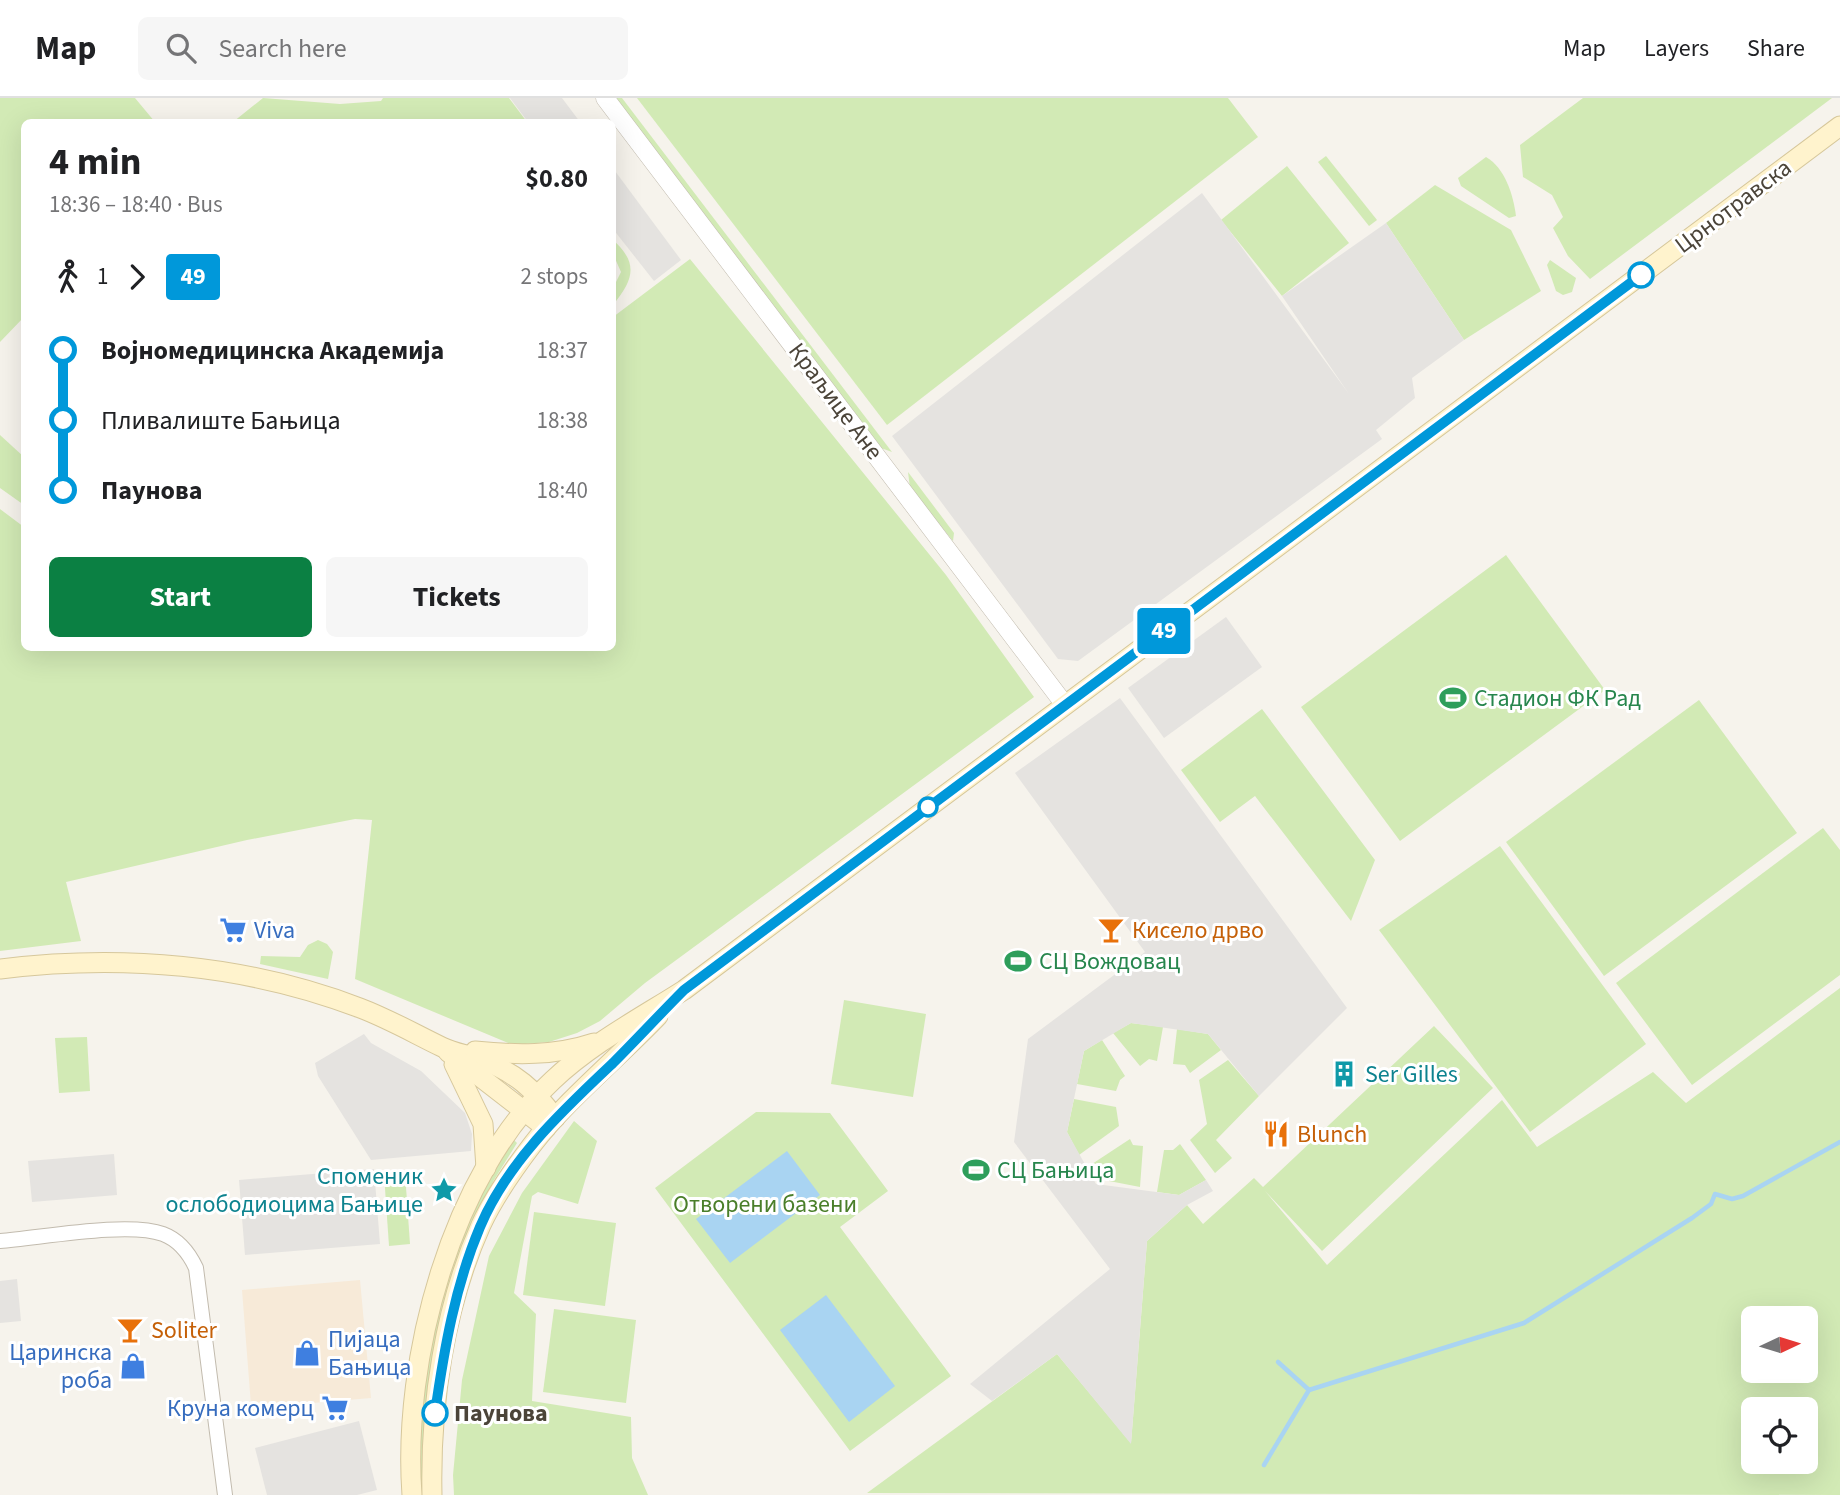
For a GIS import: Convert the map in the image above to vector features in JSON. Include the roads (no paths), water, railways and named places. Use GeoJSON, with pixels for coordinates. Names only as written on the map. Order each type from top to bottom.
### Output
{"type":"FeatureCollection","features":[{"type":"Feature","properties":{"kind":"main road","name":"Црнотравска"},"geometry":{"type":"LineString","coordinates":[[412,1495],[411,1442],[423,1348],[454,1236],[486,1168],[538,1094],[608,1039],[684,990],[1840,127]]}},
{"type":"Feature","properties":{"kind":"main road"},"geometry":{"type":"LineString","coordinates":[[0,969],[58,962],[136,961],[293,987],[360,1008],[444,1048],[509,1072],[538,1094],[551,1123]]}},
{"type":"Feature","properties":{"kind":"main road","name":"Црнотравска"},"geometry":{"type":"LineString","coordinates":[[432,1495],[433,1445],[440,1375],[465,1271],[480,1226],[494,1199],[551,1123],[684,990]]}},
{"type":"Feature","properties":{"kind":"main road"},"geometry":{"type":"LineString","coordinates":[[444,1048],[540,1053],[575,1050],[608,1039]]}},
{"type":"Feature","properties":{"kind":"main road"},"geometry":{"type":"LineString","coordinates":[[444,1048],[467,1070],[525,1111],[551,1123]]}},
{"type":"Feature","properties":{"kind":"main road"},"geometry":{"type":"LineString","coordinates":[[444,1048],[467,1084],[483,1124],[486,1168]]}},
{"type":"Feature","properties":{"kind":"street","name":"Краљице Ане"},"geometry":{"type":"LineString","coordinates":[[605,98],[1065,705]]}},
{"type":"Feature","properties":{"kind":"street"},"geometry":{"type":"LineString","coordinates":[[0,1241],[139,1230],[167,1236],[185,1250],[196,1268],[225,1495]]}},
{"type":"Feature","properties":{"kind":"water"},"geometry":{"type":"Polygon","coordinates":[[[787,1151],[820,1195],[730,1263],[696,1219],[787,1151]]]}},
{"type":"Feature","properties":{"kind":"water"},"geometry":{"type":"Polygon","coordinates":[[[826,1295],[895,1386],[849,1422],[780,1330],[826,1295]]]}},
{"type":"Feature","properties":{"kind":"waterway"},"geometry":{"type":"LineString","coordinates":[[1264,1465],[1309,1390],[1524,1323],[1692,1218],[1711,1204],[1715,1194],[1732,1199],[1743,1196],[1840,1142]]}},
{"type":"Feature","properties":{"kind":"waterway"},"geometry":{"type":"LineString","coordinates":[[1278,1362],[1309,1390]]}},
{"type":"Feature","properties":{"kind":"place","name":"Стадион ФК Рад"},"geometry":{"type":"Point","coordinates":[1453,698]}},
{"type":"Feature","properties":{"kind":"place","name":"Viva"},"geometry":{"type":"Point","coordinates":[233,930]}},
{"type":"Feature","properties":{"kind":"place","name":"Кисело дрво"},"geometry":{"type":"Point","coordinates":[1111,930]}},
{"type":"Feature","properties":{"kind":"place","name":"СЦ Вождовац"},"geometry":{"type":"Point","coordinates":[1018,961]}},
{"type":"Feature","properties":{"kind":"place","name":"Ser Gilles"},"geometry":{"type":"Point","coordinates":[1344,1074]}},
{"type":"Feature","properties":{"kind":"place","name":"Blunch"},"geometry":{"type":"Point","coordinates":[1276,1134]}},
{"type":"Feature","properties":{"kind":"place","name":"СЦ Бањица"},"geometry":{"type":"Point","coordinates":[976,1170]}},
{"type":"Feature","properties":{"kind":"place","name":"Споменик ослободиоцима Бањице"},"geometry":{"type":"Point","coordinates":[444,1190]}},
{"type":"Feature","properties":{"kind":"place","name":"Soliter"},"geometry":{"type":"Point","coordinates":[130,1330]}},
{"type":"Feature","properties":{"kind":"place","name":"Пијаца Бањица"},"geometry":{"type":"Point","coordinates":[307,1353]}},
{"type":"Feature","properties":{"kind":"place","name":"Царинска роба"},"geometry":{"type":"Point","coordinates":[133,1366]}},
{"type":"Feature","properties":{"kind":"place","name":"Круна комерц"},"geometry":{"type":"Point","coordinates":[335,1408]}},
{"type":"Feature","properties":{"kind":"place","name":"Паунова"},"geometry":{"type":"Point","coordinates":[435,1413]}},
{"type":"Feature","properties":{"kind":"park label","name":"Отворени базени"},"geometry":{"type":"Point","coordinates":[765,1204]}}]}
